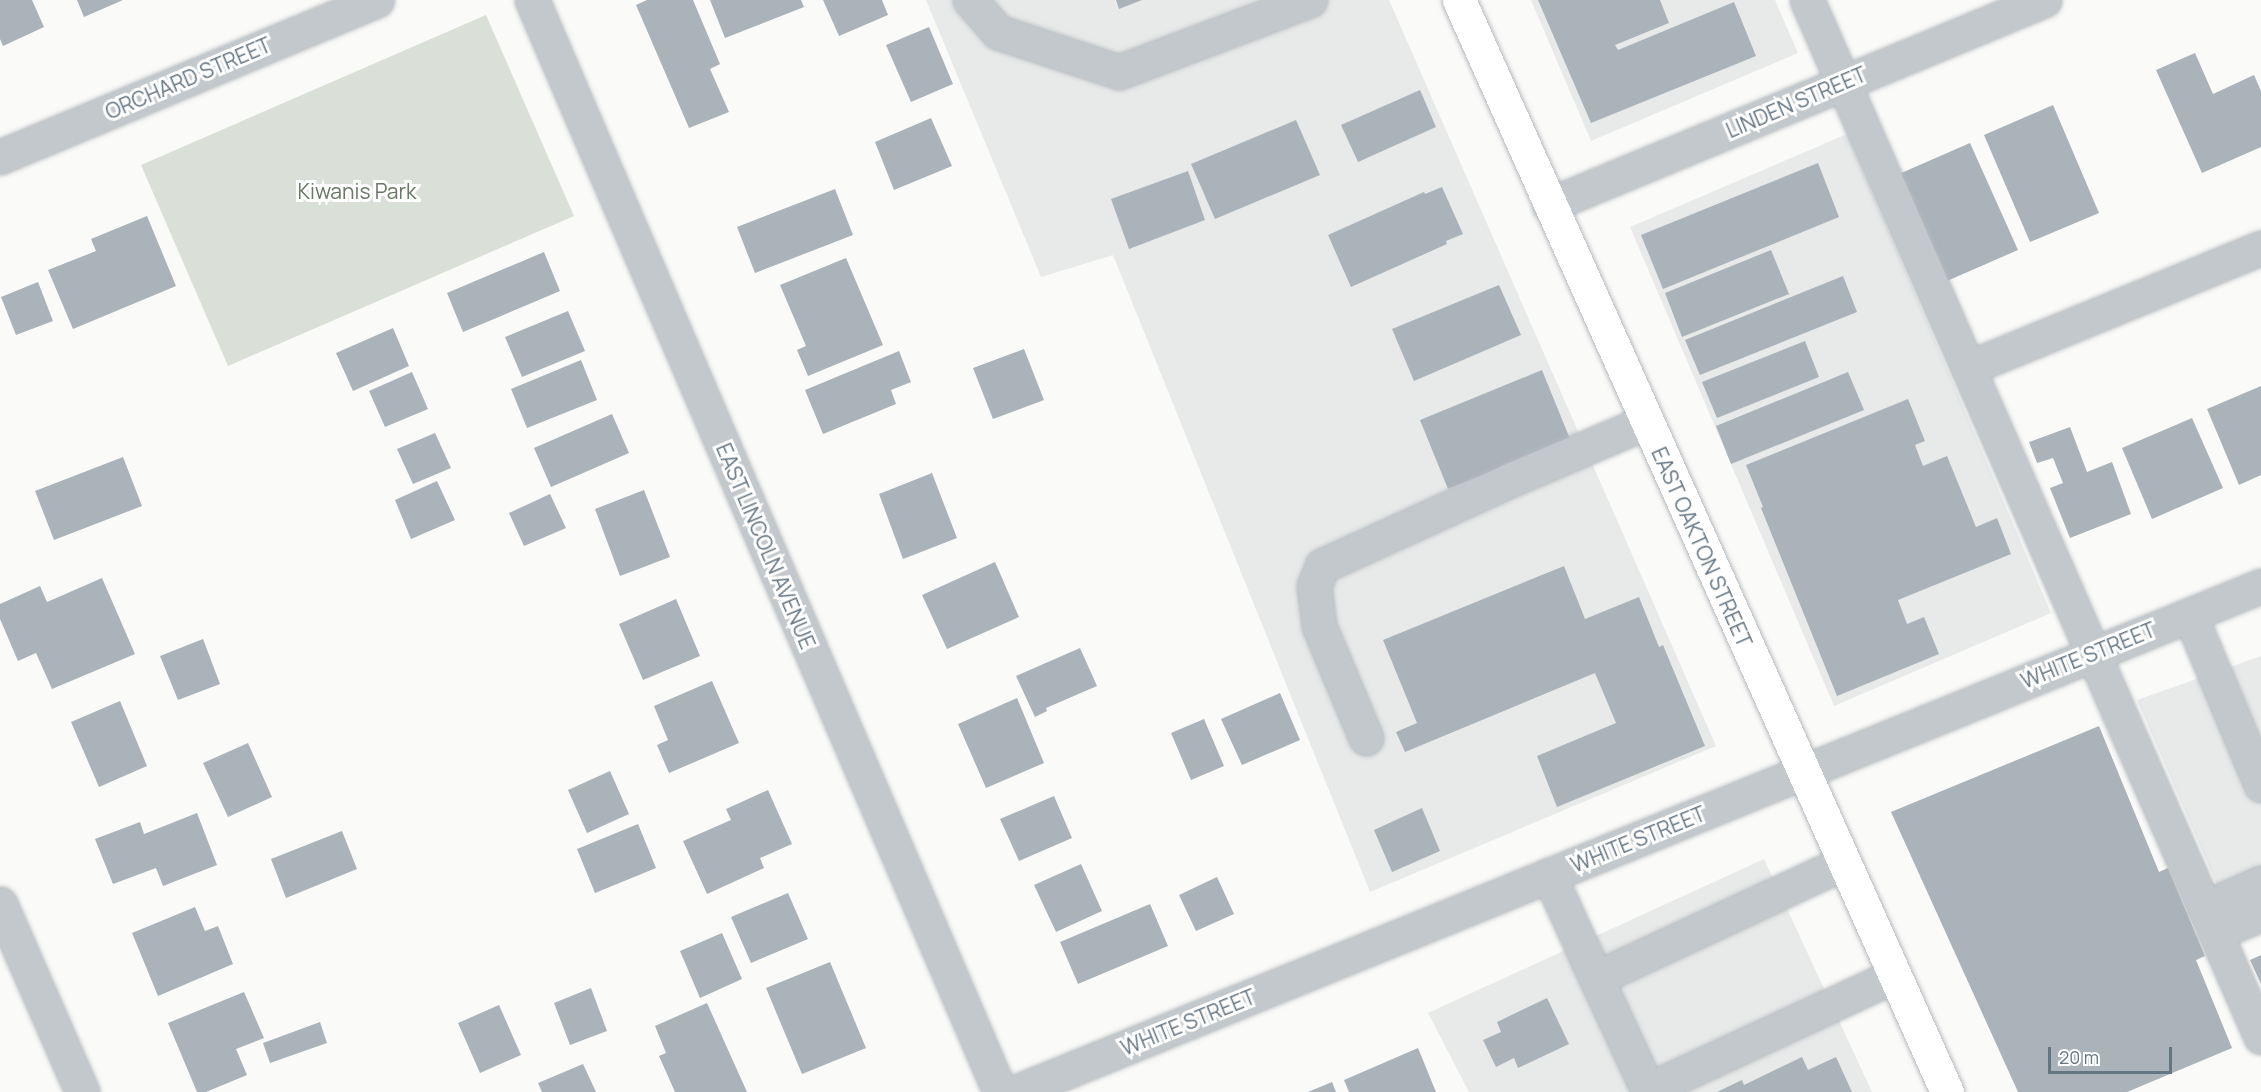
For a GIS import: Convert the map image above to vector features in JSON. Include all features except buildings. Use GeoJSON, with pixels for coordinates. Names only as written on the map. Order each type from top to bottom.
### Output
{"type":"FeatureCollection","features":[{"type":"Feature","properties":{"kind":"main road","name":"EAST OAKTON STREET"},"geometry":{"type":"LineString","coordinates":[[1459,0],[1646,423],[1947,1092]]}},
{"type":"Feature","properties":{"kind":"street","name":"ORCHARD STREET"},"geometry":{"type":"LineString","coordinates":[[0,157],[377,0]]}},
{"type":"Feature","properties":{"kind":"street","name":"EAST LINCOLN AVENUE"},"geometry":{"type":"LineString","coordinates":[[532,0],[1000,1092]]}},
{"type":"Feature","properties":{"kind":"street"},"geometry":{"type":"LineString","coordinates":[[970,0],[998,32],[1119,72],[1310,0]]}},
{"type":"Feature","properties":{"kind":"street"},"geometry":{"type":"LineString","coordinates":[[1807,0],[2261,1037]]}},
{"type":"Feature","properties":{"kind":"street","name":"LINDEN STREET"},"geometry":{"type":"LineString","coordinates":[[1549,205],[2044,0]]}},
{"type":"Feature","properties":{"kind":"street"},"geometry":{"type":"LineString","coordinates":[[1968,368],[2261,248]]}},
{"type":"Feature","properties":{"kind":"street"},"geometry":{"type":"LineString","coordinates":[[1366,738],[1319,626],[1314,586],[1322,566],[1512,479],[1646,423]]}},
{"type":"Feature","properties":{"kind":"street","name":"WHITE STREET"},"geometry":{"type":"LineString","coordinates":[[1016,1092],[2261,586]]}},
{"type":"Feature","properties":{"kind":"street"},"geometry":{"type":"LineString","coordinates":[[2190,615],[2261,785]]}},
{"type":"Feature","properties":{"kind":"street"},"geometry":{"type":"LineString","coordinates":[[1596,978],[1843,863]]}},
{"type":"Feature","properties":{"kind":"street"},"geometry":{"type":"LineString","coordinates":[[1549,875],[1646,1091],[1894,976]]}},
{"type":"Feature","properties":{"kind":"street"},"geometry":{"type":"LineString","coordinates":[[2210,920],[2261,883]]}},
{"type":"Feature","properties":{"kind":"street"},"geometry":{"type":"LineString","coordinates":[[0,904],[82,1092]]}},
{"type":"Feature","properties":{"kind":"street"},"geometry":{"type":"LineString","coordinates":[[2210,920],[2261,914]]}},
{"type":"Feature","properties":{"kind":"shaded area"},"geometry":{"type":"Polygon","coordinates":[[[926,0],[1389,0],[1716,746],[1370,892],[1113,255],[1041,277],[926,0]]]}},
{"type":"Feature","properties":{"kind":"shaded area"},"geometry":{"type":"Polygon","coordinates":[[[1531,0],[1775,0],[1798,53],[1591,141],[1531,0]]]}},
{"type":"Feature","properties":{"kind":"shaded area"},"geometry":{"type":"Polygon","coordinates":[[[1847,134],[2051,613],[1834,706],[1630,227],[1847,134]]]}},
{"type":"Feature","properties":{"kind":"shaded area"},"geometry":{"type":"Polygon","coordinates":[[[2261,656],[2261,886],[2224,901],[2137,700],[2261,656]]]}},
{"type":"Feature","properties":{"kind":"shaded area"},"geometry":{"type":"Polygon","coordinates":[[[1764,859],[1872,1092],[1469,1092],[1428,1013],[1764,859]]]}},
{"type":"Feature","properties":{"kind":"green space","name":"Kiwanis Park"},"geometry":{"type":"Polygon","coordinates":[[[486,15],[574,216],[228,366],[141,165],[486,15]]]}}]}
